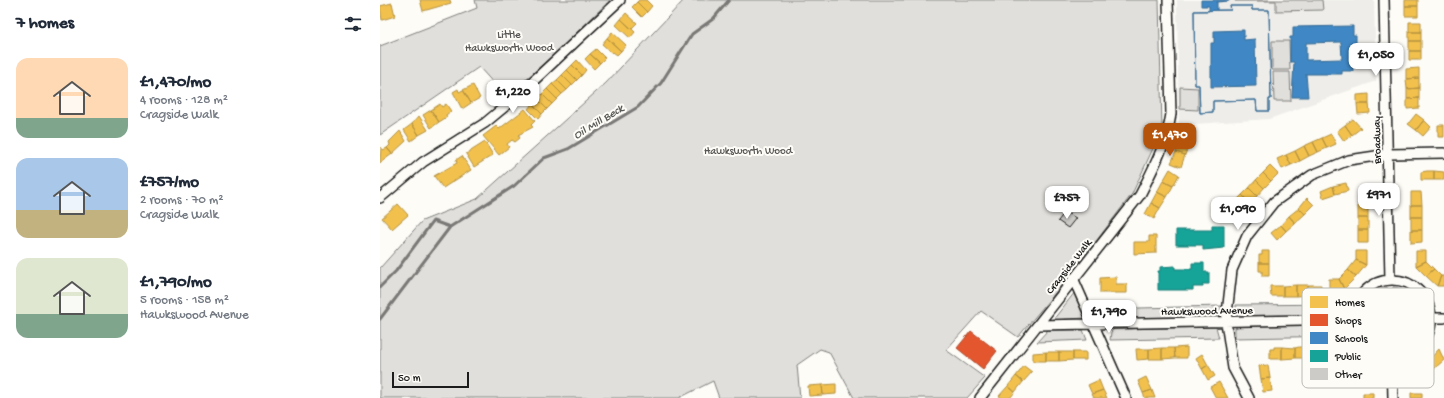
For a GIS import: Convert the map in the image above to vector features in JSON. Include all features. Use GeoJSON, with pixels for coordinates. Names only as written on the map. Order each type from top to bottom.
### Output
{"type":"FeatureCollection","features":[{"type":"Feature","properties":{"kind":"street"},"geometry":{"type":"LineString","coordinates":[[380,198],[423,162],[485,123],[514,99],[620,0]]}},
{"type":"Feature","properties":{"kind":"street","name":"Cragside Walk"},"geometry":{"type":"LineString","coordinates":[[980,398],[1038,326],[1073,278],[1140,195],[1157,160],[1168,130],[1171,114],[1168,0]]}},
{"type":"Feature","properties":{"kind":"street","name":"Broadway"},"geometry":{"type":"LineString","coordinates":[[1384,0],[1389,154],[1390,280]]}},
{"type":"Feature","properties":{"kind":"street"},"geometry":{"type":"LineString","coordinates":[[1249,398],[1233,368],[1226,322],[1232,270],[1247,236],[1274,202],[1312,175],[1349,160],[1389,154],[1444,153]]}},
{"type":"Feature","properties":{"kind":"street"},"geometry":{"type":"LineString","coordinates":[[1073,278],[1126,398]]}},
{"type":"Feature","properties":{"kind":"street"},"geometry":{"type":"LineString","coordinates":[[1368,288],[1379,282],[1390,280],[1400,281],[1413,288]]}},
{"type":"Feature","properties":{"kind":"street","name":"Hawkswood Avenue"},"geometry":{"type":"LineString","coordinates":[[1038,326],[1302,320]]}},
{"type":"Feature","properties":{"kind":"street"},"geometry":{"type":"LineString","coordinates":[[1393,388],[1393,398]]}},
{"type":"Feature","properties":{"kind":"shaded area"},"geometry":{"type":"Polygon","coordinates":[[[1177,0],[1374,0],[1376,81],[1269,119],[1179,125],[1177,0]]]}},
{"type":"Feature","properties":{"kind":"green space","name":"Little Hawksworth Wood"},"geometry":{"type":"Polygon","coordinates":[[[475,0],[610,0],[560,49],[506,97],[479,67],[380,135],[380,46],[477,8],[475,0]]]}},
{"type":"Feature","properties":{"kind":"green space","name":"Hawksworth Wood"},"geometry":{"type":"Polygon","coordinates":[[[684,0],[1159,0],[1162,129],[1132,194],[1071,274],[1018,337],[981,311],[946,350],[985,378],[967,398],[854,398],[829,352],[820,349],[797,365],[800,398],[719,398],[713,381],[679,398],[380,398],[380,268],[422,221],[477,199],[606,83],[684,0]]]}},
{"type":"Feature","properties":{"kind":"green space"},"geometry":{"type":"Polygon","coordinates":[[[1235,0],[1322,0],[1323,10],[1276,11],[1276,1],[1235,0]]]}},
{"type":"Feature","properties":{"kind":"green space"},"geometry":{"type":"Polygon","coordinates":[[[1272,41],[1289,41],[1290,70],[1272,70],[1272,41]]]}},
{"type":"Feature","properties":{"kind":"green space"},"geometry":{"type":"Polygon","coordinates":[[[1273,72],[1290,72],[1291,101],[1274,101],[1273,72]]]}},
{"type":"Feature","properties":{"kind":"green space"},"geometry":{"type":"Polygon","coordinates":[[[1180,87],[1198,88],[1198,110],[1180,109],[1180,87]]]}},
{"type":"Feature","properties":{"kind":"green space"},"geometry":{"type":"Polygon","coordinates":[[[1075,292],[1085,318],[1053,320],[1075,292]]]}},
{"type":"Feature","properties":{"kind":"green space"},"geometry":{"type":"Polygon","coordinates":[[[1302,304],[1302,315],[1239,316],[1236,312],[1236,305],[1302,304]]]}},
{"type":"Feature","properties":{"kind":"green space"},"geometry":{"type":"Polygon","coordinates":[[[1222,306],[1220,313],[1216,317],[1105,319],[1102,317],[1098,309],[1222,306]]]}},
{"type":"Feature","properties":{"kind":"green space"},"geometry":{"type":"Polygon","coordinates":[[[1302,325],[1302,337],[1235,338],[1235,328],[1239,326],[1302,325]]]}},
{"type":"Feature","properties":{"kind":"green space"},"geometry":{"type":"Polygon","coordinates":[[[1216,327],[1219,338],[1110,340],[1111,332],[1114,329],[1216,327]]]}},
{"type":"Feature","properties":{"kind":"green space"},"geometry":{"type":"Polygon","coordinates":[[[1048,330],[1083,330],[1087,340],[1037,342],[1048,330]]]}},
{"type":"Feature","properties":{"kind":"building: Homes"},"geometry":{"type":"Polygon","coordinates":[[[420,0],[450,0],[451,3],[423,11],[420,0]]]}},
{"type":"Feature","properties":{"kind":"building: Homes"},"geometry":{"type":"Polygon","coordinates":[[[639,0],[646,0],[652,6],[647,12],[637,2],[639,0]]]}},
{"type":"Feature","properties":{"kind":"building: Homes"},"geometry":{"type":"Polygon","coordinates":[[[1405,0],[1418,0],[1418,6],[1405,6],[1405,0]]]}},
{"type":"Feature","properties":{"kind":"building: Homes"},"geometry":{"type":"Polygon","coordinates":[[[637,2],[647,12],[642,17],[632,7],[637,2]]]}},
{"type":"Feature","properties":{"kind":"building: Homes"},"geometry":{"type":"Polygon","coordinates":[[[392,3],[395,16],[382,20],[380,6],[392,3]]]}},
{"type":"Feature","properties":{"kind":"building: Homes"},"geometry":{"type":"Polygon","coordinates":[[[1405,6],[1418,6],[1418,16],[1405,16],[1405,6]]]}},
{"type":"Feature","properties":{"kind":"building: Homes"},"geometry":{"type":"Polygon","coordinates":[[[626,13],[637,23],[631,29],[621,19],[626,13]]]}},
{"type":"Feature","properties":{"kind":"building: Homes"},"geometry":{"type":"Polygon","coordinates":[[[621,19],[635,32],[630,38],[616,25],[621,19]]]}},
{"type":"Feature","properties":{"kind":"building: Homes"},"geometry":{"type":"Polygon","coordinates":[[[1409,22],[1421,22],[1421,32],[1409,32],[1409,22]]]}},
{"type":"Feature","properties":{"kind":"building: Homes"},"geometry":{"type":"Polygon","coordinates":[[[612,32],[626,45],[621,51],[607,38],[612,32]]]}},
{"type":"Feature","properties":{"kind":"building: Homes"},"geometry":{"type":"Polygon","coordinates":[[[1409,32],[1421,32],[1421,41],[1409,41],[1409,32]]]}},
{"type":"Feature","properties":{"kind":"building: Homes"},"geometry":{"type":"Polygon","coordinates":[[[607,38],[621,51],[617,55],[613,52],[612,53],[602,44],[607,38]]]}},
{"type":"Feature","properties":{"kind":"building: Homes"},"geometry":{"type":"Polygon","coordinates":[[[1409,41],[1421,41],[1421,51],[1409,51],[1409,41]]]}},
{"type":"Feature","properties":{"kind":"building: Homes"},"geometry":{"type":"Polygon","coordinates":[[[596,49],[605,58],[600,63],[590,54],[596,49]]]}},
{"type":"Feature","properties":{"kind":"building: Homes"},"geometry":{"type":"Polygon","coordinates":[[[1409,51],[1421,51],[1421,60],[1409,60],[1409,51]]]}},
{"type":"Feature","properties":{"kind":"building: Homes"},"geometry":{"type":"Polygon","coordinates":[[[590,54],[600,63],[594,69],[585,59],[590,54]]]}},
{"type":"Feature","properties":{"kind":"building: Homes"},"geometry":{"type":"Polygon","coordinates":[[[577,60],[586,70],[582,75],[572,65],[577,60]]]}},
{"type":"Feature","properties":{"kind":"building: Homes"},"geometry":{"type":"Polygon","coordinates":[[[572,65],[582,75],[577,80],[567,70],[572,65]]]}},
{"type":"Feature","properties":{"kind":"building: Homes"},"geometry":{"type":"Polygon","coordinates":[[[1419,68],[1419,78],[1406,79],[1406,69],[1419,68]]]}},
{"type":"Feature","properties":{"kind":"building: Homes"},"geometry":{"type":"Polygon","coordinates":[[[567,70],[577,80],[572,85],[562,75],[567,70]]]}},
{"type":"Feature","properties":{"kind":"building: Homes"},"geometry":{"type":"Polygon","coordinates":[[[562,75],[572,85],[567,90],[557,80],[562,75]]]}},
{"type":"Feature","properties":{"kind":"building: Homes"},"geometry":{"type":"Polygon","coordinates":[[[1419,78],[1419,88],[1407,89],[1406,79],[1419,78]]]}},
{"type":"Feature","properties":{"kind":"building: Homes"},"geometry":{"type":"Polygon","coordinates":[[[557,80],[567,90],[562,94],[552,84],[557,80]]]}},
{"type":"Feature","properties":{"kind":"building: Homes"},"geometry":{"type":"Polygon","coordinates":[[[552,84],[562,94],[557,99],[547,89],[552,84]]]}},
{"type":"Feature","properties":{"kind":"building: Homes"},"geometry":{"type":"Polygon","coordinates":[[[473,85],[480,98],[471,103],[463,90],[473,85]]]}},
{"type":"Feature","properties":{"kind":"building: Homes"},"geometry":{"type":"Polygon","coordinates":[[[1419,88],[1419,98],[1407,99],[1407,89],[1419,88]]]}},
{"type":"Feature","properties":{"kind":"building: Homes"},"geometry":{"type":"Polygon","coordinates":[[[458,89],[459,92],[463,90],[471,103],[462,109],[453,92],[458,89]]]}},
{"type":"Feature","properties":{"kind":"building: Homes"},"geometry":{"type":"Polygon","coordinates":[[[547,89],[557,99],[552,104],[542,94],[547,89]]]}},
{"type":"Feature","properties":{"kind":"building: Homes"},"geometry":{"type":"Polygon","coordinates":[[[542,94],[552,104],[547,109],[537,99],[542,94]]]}},
{"type":"Feature","properties":{"kind":"building: Homes"},"geometry":{"type":"Polygon","coordinates":[[[1369,94],[1369,104],[1357,104],[1357,95],[1369,94]]]}},
{"type":"Feature","properties":{"kind":"building: Homes"},"geometry":{"type":"Polygon","coordinates":[[[1419,98],[1419,108],[1407,109],[1407,99],[1419,98]]]}},
{"type":"Feature","properties":{"kind":"building: Homes"},"geometry":{"type":"Polygon","coordinates":[[[537,99],[547,109],[542,114],[532,104],[537,99]]]}},
{"type":"Feature","properties":{"kind":"building: Homes"},"geometry":{"type":"Polygon","coordinates":[[[440,104],[442,107],[446,104],[451,111],[446,115],[447,117],[439,122],[431,110],[440,104]]]}},
{"type":"Feature","properties":{"kind":"building: Homes"},"geometry":{"type":"Polygon","coordinates":[[[532,104],[542,114],[538,119],[528,109],[532,104]]]}},
{"type":"Feature","properties":{"kind":"building: Homes"},"geometry":{"type":"Polygon","coordinates":[[[1357,104],[1369,104],[1370,113],[1358,114],[1357,104]]]}},
{"type":"Feature","properties":{"kind":"building: Homes"},"geometry":{"type":"Polygon","coordinates":[[[525,109],[535,121],[531,125],[533,127],[518,135],[520,138],[515,142],[512,140],[507,144],[509,147],[499,155],[483,136],[496,126],[499,129],[525,109]]]}},
{"type":"Feature","properties":{"kind":"building: Homes"},"geometry":{"type":"Polygon","coordinates":[[[431,110],[439,122],[431,128],[423,115],[431,110]]]}},
{"type":"Feature","properties":{"kind":"building: Homes"},"geometry":{"type":"Polygon","coordinates":[[[1416,114],[1424,120],[1416,130],[1408,124],[1416,114]]]}},
{"type":"Feature","properties":{"kind":"building: Homes"},"geometry":{"type":"Polygon","coordinates":[[[419,116],[428,130],[419,135],[412,124],[419,116]]]}},
{"type":"Feature","properties":{"kind":"building: Homes"},"geometry":{"type":"Polygon","coordinates":[[[1353,119],[1361,128],[1352,135],[1345,125],[1353,119]]]}},
{"type":"Feature","properties":{"kind":"building: Homes"},"geometry":{"type":"Polygon","coordinates":[[[1424,120],[1431,127],[1423,136],[1416,130],[1424,120]]]}},
{"type":"Feature","properties":{"kind":"building: Homes"},"geometry":{"type":"Polygon","coordinates":[[[412,124],[419,135],[411,141],[404,130],[412,124]]]}},
{"type":"Feature","properties":{"kind":"building: Homes"},"geometry":{"type":"Polygon","coordinates":[[[1345,125],[1352,135],[1344,141],[1337,131],[1345,125]]]}},
{"type":"Feature","properties":{"kind":"building: Homes"},"geometry":{"type":"Polygon","coordinates":[[[1438,125],[1444,125],[1444,137],[1438,137],[1438,125]]]}},
{"type":"Feature","properties":{"kind":"building: Homes"},"geometry":{"type":"Polygon","coordinates":[[[1184,129],[1193,133],[1189,144],[1180,141],[1184,129]]]}},
{"type":"Feature","properties":{"kind":"building: Homes"},"geometry":{"type":"Polygon","coordinates":[[[400,131],[406,141],[392,154],[387,148],[390,145],[389,142],[400,131]]]}},
{"type":"Feature","properties":{"kind":"building: Homes"},"geometry":{"type":"Polygon","coordinates":[[[1331,134],[1336,144],[1327,148],[1322,138],[1331,134]]]}},
{"type":"Feature","properties":{"kind":"building: Homes"},"geometry":{"type":"Polygon","coordinates":[[[1322,138],[1327,148],[1318,152],[1313,142],[1322,138]]]}},
{"type":"Feature","properties":{"kind":"building: Homes"},"geometry":{"type":"Polygon","coordinates":[[[1180,141],[1189,144],[1185,155],[1176,152],[1180,141]]]}},
{"type":"Feature","properties":{"kind":"building: Homes"},"geometry":{"type":"Polygon","coordinates":[[[485,142],[493,155],[474,167],[466,154],[485,142]]]}},
{"type":"Feature","properties":{"kind":"building: Homes"},"geometry":{"type":"Polygon","coordinates":[[[1313,142],[1318,152],[1309,156],[1304,146],[1313,142]]]}},
{"type":"Feature","properties":{"kind":"building: Homes"},"geometry":{"type":"Polygon","coordinates":[[[1304,146],[1309,156],[1300,161],[1295,151],[1304,146]]]}},
{"type":"Feature","properties":{"kind":"building: Homes"},"geometry":{"type":"Polygon","coordinates":[[[381,147],[383,150],[387,148],[392,154],[380,163],[381,147]]]}},
{"type":"Feature","properties":{"kind":"building: Homes"},"geometry":{"type":"Polygon","coordinates":[[[1295,151],[1300,161],[1291,165],[1286,155],[1295,151]]]}},
{"type":"Feature","properties":{"kind":"building: Homes"},"geometry":{"type":"Polygon","coordinates":[[[1176,152],[1185,155],[1181,167],[1171,163],[1176,152]]]}},
{"type":"Feature","properties":{"kind":"building: Homes"},"geometry":{"type":"Polygon","coordinates":[[[1286,155],[1291,165],[1282,169],[1277,159],[1286,155]]]}},
{"type":"Feature","properties":{"kind":"building: Homes"},"geometry":{"type":"Polygon","coordinates":[[[462,156],[471,170],[443,188],[434,176],[457,163],[456,160],[462,156]]]}},
{"type":"Feature","properties":{"kind":"building: Homes"},"geometry":{"type":"Polygon","coordinates":[[[1270,166],[1278,174],[1271,181],[1263,173],[1270,166]]]}},
{"type":"Feature","properties":{"kind":"building: Homes"},"geometry":{"type":"Polygon","coordinates":[[[1170,169],[1179,175],[1173,186],[1163,181],[1170,169]]]}},
{"type":"Feature","properties":{"kind":"building: Homes"},"geometry":{"type":"Polygon","coordinates":[[[1434,171],[1434,180],[1421,180],[1421,172],[1434,171]]]}},
{"type":"Feature","properties":{"kind":"building: Homes"},"geometry":{"type":"Polygon","coordinates":[[[1434,171],[1444,172],[1444,180],[1434,180],[1434,171]]]}},
{"type":"Feature","properties":{"kind":"building: Homes"},"geometry":{"type":"Polygon","coordinates":[[[1263,173],[1271,181],[1264,188],[1256,180],[1263,173]]]}},
{"type":"Feature","properties":{"kind":"building: Homes"},"geometry":{"type":"Polygon","coordinates":[[[1256,180],[1264,188],[1257,196],[1249,188],[1256,180]]]}},
{"type":"Feature","properties":{"kind":"building: Homes"},"geometry":{"type":"Polygon","coordinates":[[[1163,181],[1173,186],[1167,197],[1157,192],[1163,181]]]}},
{"type":"Feature","properties":{"kind":"building: Homes"},"geometry":{"type":"Polygon","coordinates":[[[1346,183],[1348,191],[1335,194],[1333,186],[1346,183]]]}},
{"type":"Feature","properties":{"kind":"building: Homes"},"geometry":{"type":"Polygon","coordinates":[[[1333,186],[1335,194],[1323,198],[1321,191],[1333,186]]]}},
{"type":"Feature","properties":{"kind":"building: Homes"},"geometry":{"type":"Polygon","coordinates":[[[1249,188],[1257,196],[1250,203],[1242,195],[1249,188]]]}},
{"type":"Feature","properties":{"kind":"building: Homes"},"geometry":{"type":"Polygon","coordinates":[[[1157,192],[1167,197],[1160,208],[1151,203],[1157,192]]]}},
{"type":"Feature","properties":{"kind":"building: Homes"},"geometry":{"type":"Polygon","coordinates":[[[1358,192],[1368,192],[1368,205],[1358,205],[1358,192]]]}},
{"type":"Feature","properties":{"kind":"building: Homes"},"geometry":{"type":"Polygon","coordinates":[[[1411,192],[1421,192],[1422,205],[1411,205],[1411,192]]]}},
{"type":"Feature","properties":{"kind":"building: Homes"},"geometry":{"type":"Polygon","coordinates":[[[1242,195],[1250,203],[1243,210],[1235,202],[1242,195]]]}},
{"type":"Feature","properties":{"kind":"building: Homes"},"geometry":{"type":"Polygon","coordinates":[[[1307,198],[1314,205],[1305,214],[1299,208],[1307,198]]]}},
{"type":"Feature","properties":{"kind":"building: Homes"},"geometry":{"type":"Polygon","coordinates":[[[1235,202],[1243,210],[1236,217],[1228,209],[1235,202]]]}},
{"type":"Feature","properties":{"kind":"building: Homes"},"geometry":{"type":"Polygon","coordinates":[[[1151,203],[1160,208],[1154,219],[1145,214],[1151,203]]]}},
{"type":"Feature","properties":{"kind":"building: Homes"},"geometry":{"type":"Polygon","coordinates":[[[398,204],[408,215],[392,229],[382,218],[398,204]]]}},
{"type":"Feature","properties":{"kind":"building: Homes"},"geometry":{"type":"Polygon","coordinates":[[[1358,205],[1368,205],[1368,218],[1358,218],[1358,205]]]}},
{"type":"Feature","properties":{"kind":"building: Homes"},"geometry":{"type":"Polygon","coordinates":[[[1411,205],[1422,205],[1422,217],[1411,217],[1411,205]]]}},
{"type":"Feature","properties":{"kind":"building: Homes"},"geometry":{"type":"Polygon","coordinates":[[[1299,208],[1305,214],[1295,223],[1289,216],[1299,208]]]}},
{"type":"Feature","properties":{"kind":"building: Homes"},"geometry":{"type":"Polygon","coordinates":[[[1289,216],[1295,223],[1286,231],[1281,225],[1289,216]]]}},
{"type":"Feature","properties":{"kind":"building: Homes"},"geometry":{"type":"Polygon","coordinates":[[[1411,217],[1422,217],[1422,230],[1411,230],[1411,217]]]}},
{"type":"Feature","properties":{"kind":"building: Homes"},"geometry":{"type":"Polygon","coordinates":[[[1358,218],[1368,218],[1368,230],[1358,230],[1358,218]]]}},
{"type":"Feature","properties":{"kind":"building: Homes"},"geometry":{"type":"Polygon","coordinates":[[[1281,225],[1286,231],[1277,240],[1271,233],[1281,225]]]}},
{"type":"Feature","properties":{"kind":"building: Homes"},"geometry":{"type":"Polygon","coordinates":[[[1358,230],[1368,230],[1368,243],[1358,243],[1358,230]]]}},
{"type":"Feature","properties":{"kind":"building: Homes"},"geometry":{"type":"Polygon","coordinates":[[[1411,230],[1422,230],[1422,242],[1411,243],[1411,230]]]}},
{"type":"Feature","properties":{"kind":"building: Homes"},"geometry":{"type":"Polygon","coordinates":[[[1149,236],[1156,236],[1156,253],[1134,254],[1134,242],[1149,242],[1149,236]]]}},
{"type":"Feature","properties":{"kind":"building: Homes"},"geometry":{"type":"Polygon","coordinates":[[[1262,251],[1269,251],[1269,263],[1259,263],[1259,255],[1262,255],[1262,251]]]}},
{"type":"Feature","properties":{"kind":"building: Homes"},"geometry":{"type":"Polygon","coordinates":[[[1356,251],[1366,251],[1366,265],[1356,260],[1356,251]]]}},
{"type":"Feature","properties":{"kind":"building: Homes"},"geometry":{"type":"Polygon","coordinates":[[[1416,251],[1426,251],[1426,261],[1416,266],[1416,251]]]}},
{"type":"Feature","properties":{"kind":"building: Homes"},"geometry":{"type":"Polygon","coordinates":[[[1356,260],[1366,265],[1356,277],[1348,270],[1356,260]]]}},
{"type":"Feature","properties":{"kind":"building: Homes"},"geometry":{"type":"Polygon","coordinates":[[[1426,261],[1434,269],[1426,276],[1416,266],[1426,261]]]}},
{"type":"Feature","properties":{"kind":"building: Homes"},"geometry":{"type":"Polygon","coordinates":[[[1259,263],[1269,263],[1269,276],[1262,276],[1262,271],[1259,271],[1259,263]]]}},
{"type":"Feature","properties":{"kind":"building: Homes"},"geometry":{"type":"Polygon","coordinates":[[[1434,269],[1441,276],[1437,286],[1426,276],[1434,269]]]}},
{"type":"Feature","properties":{"kind":"building: Homes"},"geometry":{"type":"Polygon","coordinates":[[[1348,270],[1356,277],[1345,288],[1344,288],[1339,279],[1348,270]]]}},
{"type":"Feature","properties":{"kind":"building: Homes"},"geometry":{"type":"Polygon","coordinates":[[[1441,276],[1444,276],[1444,286],[1437,286],[1441,276]]]}},
{"type":"Feature","properties":{"kind":"building: Homes"},"geometry":{"type":"Polygon","coordinates":[[[1116,277],[1116,284],[1127,284],[1127,293],[1100,293],[1100,278],[1116,277]]]}},
{"type":"Feature","properties":{"kind":"building: Homes"},"geometry":{"type":"Polygon","coordinates":[[[1329,279],[1339,279],[1344,288],[1329,288],[1329,279]]]}},
{"type":"Feature","properties":{"kind":"building: Homes"},"geometry":{"type":"Polygon","coordinates":[[[1296,285],[1296,296],[1283,296],[1283,286],[1296,285]]]}},
{"type":"Feature","properties":{"kind":"building: Homes"},"geometry":{"type":"Polygon","coordinates":[[[1296,285],[1308,285],[1308,288],[1302,288],[1302,296],[1296,296],[1296,285]]]}},
{"type":"Feature","properties":{"kind":"building: Homes"},"geometry":{"type":"Polygon","coordinates":[[[1308,285],[1321,285],[1321,288],[1308,288],[1308,285]]]}},
{"type":"Feature","properties":{"kind":"building: Homes"},"geometry":{"type":"Polygon","coordinates":[[[1270,286],[1283,286],[1283,296],[1271,296],[1270,286]]]}},
{"type":"Feature","properties":{"kind":"building: Homes"},"geometry":{"type":"Polygon","coordinates":[[[1187,347],[1187,358],[1175,358],[1174,348],[1187,347]]]}},
{"type":"Feature","properties":{"kind":"building: Homes"},"geometry":{"type":"Polygon","coordinates":[[[1274,347],[1282,347],[1282,359],[1270,359],[1270,349],[1274,349],[1274,347]]]}},
{"type":"Feature","properties":{"kind":"building: Homes"},"geometry":{"type":"Polygon","coordinates":[[[1282,347],[1295,348],[1295,358],[1282,359],[1282,347]]]}},
{"type":"Feature","properties":{"kind":"building: Homes"},"geometry":{"type":"Polygon","coordinates":[[[1302,347],[1302,358],[1295,358],[1295,348],[1302,347]]]}},
{"type":"Feature","properties":{"kind":"building: Homes"},"geometry":{"type":"Polygon","coordinates":[[[1162,348],[1162,359],[1149,359],[1149,349],[1162,348]]]}},
{"type":"Feature","properties":{"kind":"building: Homes"},"geometry":{"type":"Polygon","coordinates":[[[1162,348],[1174,348],[1175,358],[1162,359],[1162,348]]]}},
{"type":"Feature","properties":{"kind":"building: Homes"},"geometry":{"type":"Polygon","coordinates":[[[1136,349],[1149,349],[1149,359],[1137,360],[1136,349]]]}},
{"type":"Feature","properties":{"kind":"building: Homes"},"geometry":{"type":"Polygon","coordinates":[[[1439,349],[1444,360],[1435,368],[1434,367],[1434,354],[1439,349]]]}},
{"type":"Feature","properties":{"kind":"building: Homes"},"geometry":{"type":"Polygon","coordinates":[[[1046,352],[1046,361],[1033,361],[1033,353],[1046,352]]]}},
{"type":"Feature","properties":{"kind":"building: Homes"},"geometry":{"type":"Polygon","coordinates":[[[1046,352],[1059,352],[1059,361],[1046,361],[1046,352]]]}},
{"type":"Feature","properties":{"kind":"building: Homes"},"geometry":{"type":"Polygon","coordinates":[[[1059,352],[1073,352],[1073,360],[1059,361],[1059,352]]]}},
{"type":"Feature","properties":{"kind":"building: Homes"},"geometry":{"type":"Polygon","coordinates":[[[1073,352],[1086,352],[1086,360],[1073,360],[1073,352]]]}},
{"type":"Feature","properties":{"kind":"building: Homes"},"geometry":{"type":"Polygon","coordinates":[[[1202,354],[1208,365],[1202,369],[1196,358],[1202,354]]]}},
{"type":"Feature","properties":{"kind":"building: Homes"},"geometry":{"type":"Polygon","coordinates":[[[1208,365],[1215,376],[1208,380],[1202,369],[1208,365]]]}},
{"type":"Feature","properties":{"kind":"building: Homes"},"geometry":{"type":"Polygon","coordinates":[[[1268,365],[1270,378],[1261,379],[1259,366],[1268,365]]]}},
{"type":"Feature","properties":{"kind":"building: Homes"},"geometry":{"type":"Polygon","coordinates":[[[1024,366],[1032,372],[1023,382],[1016,376],[1024,366]]]}},
{"type":"Feature","properties":{"kind":"building: Homes"},"geometry":{"type":"Polygon","coordinates":[[[1016,376],[1023,382],[1015,392],[1008,386],[1016,376]]]}},
{"type":"Feature","properties":{"kind":"building: Homes"},"geometry":{"type":"Polygon","coordinates":[[[1146,377],[1152,390],[1143,393],[1138,381],[1146,377]]]}},
{"type":"Feature","properties":{"kind":"building: Homes"},"geometry":{"type":"Polygon","coordinates":[[[1270,378],[1272,391],[1263,392],[1261,379],[1270,378]]]}},
{"type":"Feature","properties":{"kind":"building: Homes"},"geometry":{"type":"Polygon","coordinates":[[[1099,380],[1103,390],[1092,394],[1088,385],[1099,380]]]}},
{"type":"Feature","properties":{"kind":"building: Homes"},"geometry":{"type":"Polygon","coordinates":[[[1219,382],[1228,398],[1216,398],[1210,387],[1219,382]]]}},
{"type":"Feature","properties":{"kind":"building: Homes"},"geometry":{"type":"Polygon","coordinates":[[[836,384],[836,394],[823,395],[822,385],[836,384]]]}},
{"type":"Feature","properties":{"kind":"building: Homes"},"geometry":{"type":"Polygon","coordinates":[[[822,385],[823,395],[809,396],[808,386],[822,385]]]}},
{"type":"Feature","properties":{"kind":"building: Homes"},"geometry":{"type":"Polygon","coordinates":[[[1008,386],[1015,392],[1010,398],[1002,398],[999,396],[1008,386]]]}},
{"type":"Feature","properties":{"kind":"building: Homes"},"geometry":{"type":"Polygon","coordinates":[[[1103,390],[1107,398],[1094,398],[1092,394],[1103,390]]]}},
{"type":"Feature","properties":{"kind":"building: Homes"},"geometry":{"type":"Polygon","coordinates":[[[1152,390],[1155,398],[1145,398],[1143,393],[1152,390]]]}},
{"type":"Feature","properties":{"kind":"building: Homes"},"geometry":{"type":"Polygon","coordinates":[[[1363,393],[1373,393],[1373,398],[1363,398],[1363,393]]]}},
{"type":"Feature","properties":{"kind":"building: Homes"},"geometry":{"type":"Polygon","coordinates":[[[1411,393],[1422,393],[1422,398],[1411,398],[1411,393]]]}},
{"type":"Feature","properties":{"kind":"building: Shops"},"geometry":{"type":"Polygon","coordinates":[[[971,331],[997,351],[983,369],[957,348],[971,331]]]}},
{"type":"Feature","properties":{"kind":"building: Schools"},"geometry":{"type":"Polygon","coordinates":[[[1201,0],[1229,0],[1217,2],[1217,10],[1231,10],[1230,6],[1252,6],[1252,10],[1269,10],[1271,99],[1269,99],[1269,111],[1257,111],[1256,100],[1213,101],[1213,112],[1200,113],[1199,85],[1195,85],[1194,11],[1209,11],[1209,6],[1201,6],[1201,0]]]}},
{"type":"Feature","properties":{"kind":"building: Schools"},"geometry":{"type":"Polygon","coordinates":[[[1230,6],[1252,6],[1252,10],[1269,10],[1271,99],[1269,99],[1269,111],[1257,111],[1256,100],[1213,101],[1213,112],[1200,113],[1199,85],[1195,85],[1194,11],[1231,10],[1230,6]],[[1244,30],[1214,31],[1214,43],[1211,43],[1211,87],[1256,86],[1255,39],[1244,40],[1244,30]]]}},
{"type":"Feature","properties":{"kind":"building: Schools"},"geometry":{"type":"Polygon","coordinates":[[[1353,26],[1353,35],[1356,35],[1356,60],[1353,60],[1353,71],[1342,71],[1342,74],[1306,74],[1308,97],[1292,97],[1294,62],[1290,62],[1290,37],[1293,37],[1293,27],[1353,26]],[[1341,42],[1306,43],[1306,60],[1342,59],[1341,42]]]}},
{"type":"Feature","properties":{"kind":"building: Public"},"geometry":{"type":"Polygon","coordinates":[[[1212,225],[1224,225],[1224,248],[1203,250],[1203,245],[1176,245],[1176,230],[1212,230],[1212,225]]]}},
{"type":"Feature","properties":{"kind":"building: Public"},"geometry":{"type":"Polygon","coordinates":[[[1192,263],[1204,263],[1204,272],[1209,272],[1209,284],[1203,284],[1203,287],[1193,287],[1193,290],[1158,290],[1158,271],[1160,271],[1160,267],[1175,266],[1175,269],[1192,269],[1192,263]]]}},
{"type":"Feature","properties":{"kind":"building: Other"},"geometry":{"type":"Polygon","coordinates":[[[1065,212],[1076,218],[1068,228],[1058,221],[1065,212]]]}},
{"type":"Feature","properties":{"kind":"waterway","name":"Oil Mill Beck"},"geometry":{"type":"LineString","coordinates":[[380,319],[450,227],[514,186],[544,158],[568,149],[638,107],[661,83],[692,34],[713,19],[729,0]]}},
{"type":"Feature","properties":{"kind":"waterway"},"geometry":{"type":"LineString","coordinates":[[380,287],[396,271],[433,221],[450,227]]}}]}
